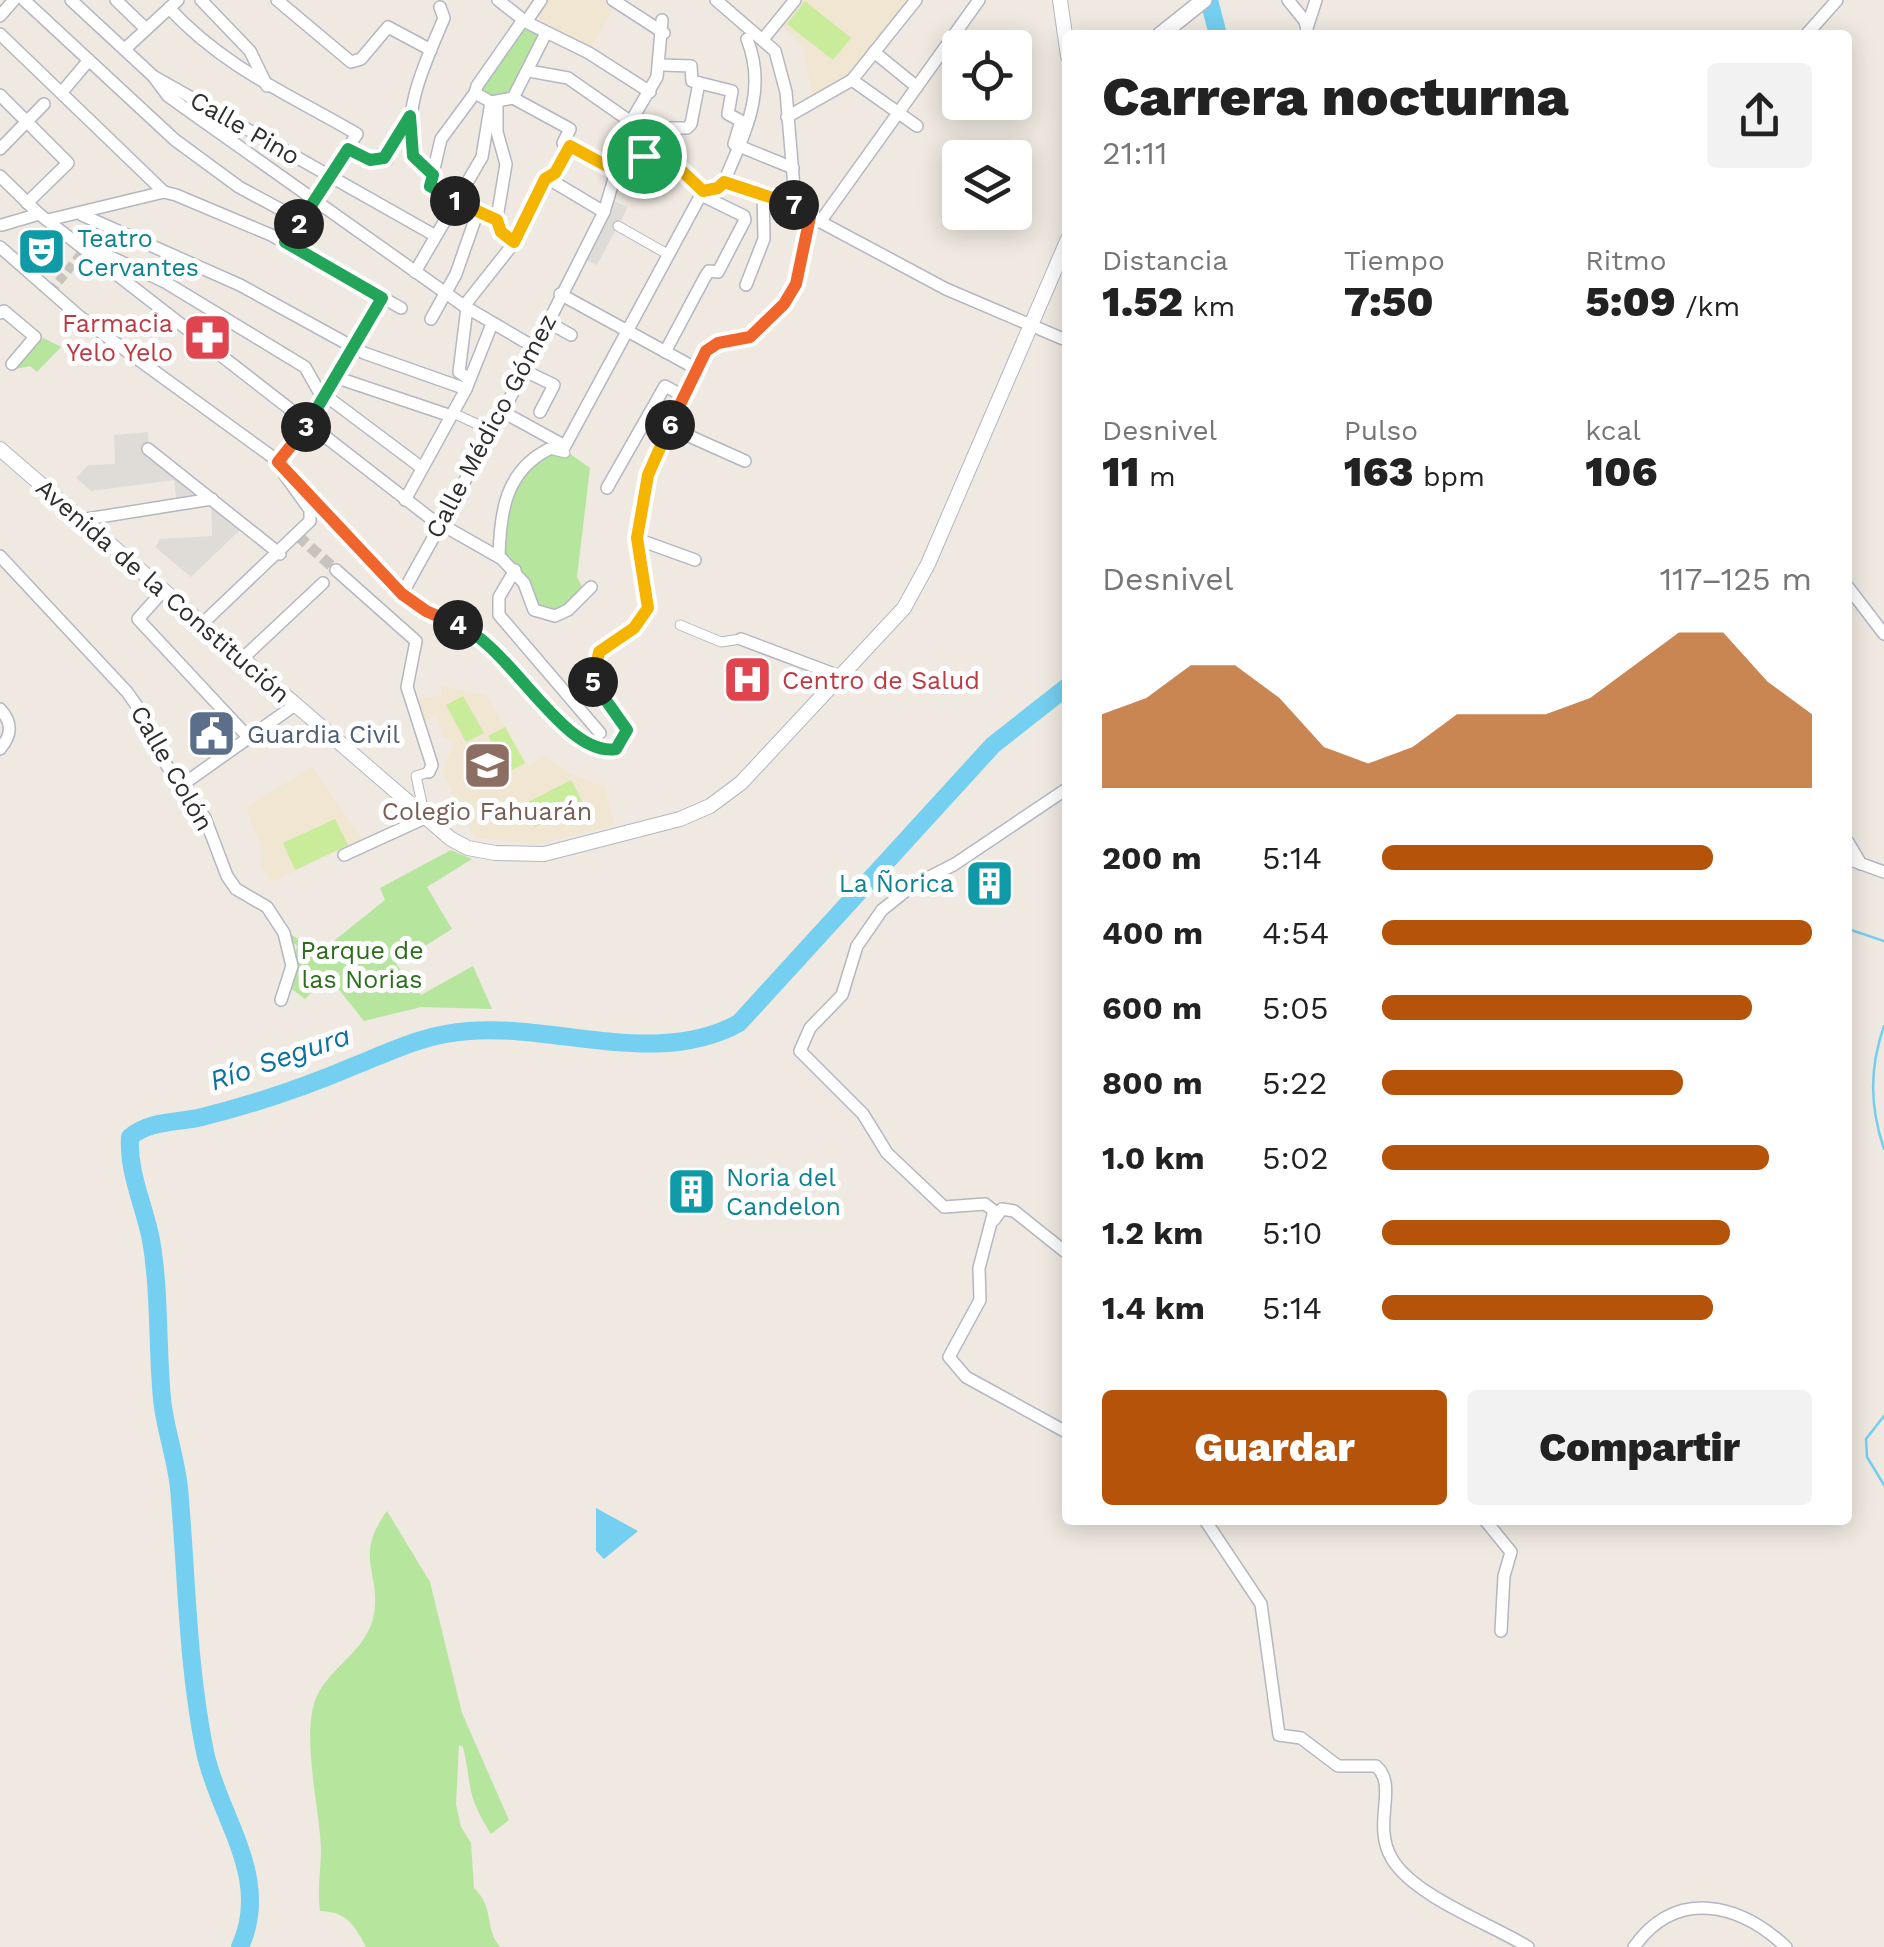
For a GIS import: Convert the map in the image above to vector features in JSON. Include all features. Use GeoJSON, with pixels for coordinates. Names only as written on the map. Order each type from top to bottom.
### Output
{"type":"FeatureCollection","features":[{"type":"Feature","properties":{"kind":"main road"},"geometry":{"type":"LineString","coordinates":[[1166,30],[1204,0]]}},
{"type":"Feature","properties":{"kind":"street"},"geometry":{"type":"LineString","coordinates":[[0,16],[14,0]]}},
{"type":"Feature","properties":{"kind":"street"},"geometry":{"type":"LineString","coordinates":[[24,0],[174,140],[239,187],[302,220]]}},
{"type":"Feature","properties":{"kind":"street","name":"Calle Pino"},"geometry":{"type":"LineString","coordinates":[[71,0],[153,76],[434,236]]}},
{"type":"Feature","properties":{"kind":"street"},"geometry":{"type":"LineString","coordinates":[[116,0],[146,29]]}},
{"type":"Feature","properties":{"kind":"street"},"geometry":{"type":"LineString","coordinates":[[200,0],[250,51],[267,86]]}},
{"type":"Feature","properties":{"kind":"street"},"geometry":{"type":"LineString","coordinates":[[277,0],[351,62],[361,59],[388,27],[431,50]]}},
{"type":"Feature","properties":{"kind":"street"},"geometry":{"type":"LineString","coordinates":[[498,0],[524,21],[588,53],[650,92]]}},
{"type":"Feature","properties":{"kind":"street"},"geometry":{"type":"LineString","coordinates":[[431,180],[441,139],[541,0]]}},
{"type":"Feature","properties":{"kind":"street"},"geometry":{"type":"LineString","coordinates":[[613,0],[663,26],[662,65],[691,66],[692,81],[732,91],[728,114],[741,121],[738,147]]}},
{"type":"Feature","properties":{"kind":"street"},"geometry":{"type":"LineString","coordinates":[[716,0],[764,38],[782,70],[798,207]]}},
{"type":"Feature","properties":{"kind":"street"},"geometry":{"type":"LineString","coordinates":[[764,38],[795,0]]}},
{"type":"Feature","properties":{"kind":"street"},"geometry":{"type":"LineString","coordinates":[[787,117],[852,80],[916,0]]}},
{"type":"Feature","properties":{"kind":"street"},"geometry":{"type":"LineString","coordinates":[[0,247],[80,317],[280,463],[402,594],[426,611],[476,632],[572,734],[600,750],[616,749],[625,740],[627,730],[598,692],[593,668],[599,652],[645,617],[648,608],[637,538],[648,475],[695,368],[706,351],[718,343],[750,337],[784,304],[796,284],[815,220],[979,0]]}},
{"type":"Feature","properties":{"kind":"street"},"geometry":{"type":"LineString","coordinates":[[1060,0],[1064,30]]}},
{"type":"Feature","properties":{"kind":"street"},"geometry":{"type":"LineString","coordinates":[[1288,0],[1306,30]]}},
{"type":"Feature","properties":{"kind":"street"},"geometry":{"type":"LineString","coordinates":[[1308,30],[1316,0]]}},
{"type":"Feature","properties":{"kind":"street"},"geometry":{"type":"LineString","coordinates":[[1810,30],[1837,0]]}},
{"type":"Feature","properties":{"kind":"street"},"geometry":{"type":"LineString","coordinates":[[126,48],[173,4],[214,53],[357,134],[332,177],[285,242]]}},
{"type":"Feature","properties":{"kind":"street"},"geometry":{"type":"LineString","coordinates":[[348,149],[370,160],[385,159],[410,116],[444,18],[440,7]]}},
{"type":"Feature","properties":{"kind":"street"},"geometry":{"type":"LineString","coordinates":[[476,93],[494,104],[512,98],[546,33]]}},
{"type":"Feature","properties":{"kind":"street"},"geometry":{"type":"LineString","coordinates":[[0,34],[164,192]]}},
{"type":"Feature","properties":{"kind":"street"},"geometry":{"type":"LineString","coordinates":[[565,449],[702,193],[724,182],[758,85],[746,40]]}},
{"type":"Feature","properties":{"kind":"street"},"geometry":{"type":"LineString","coordinates":[[874,52],[917,87]]}},
{"type":"Feature","properties":{"kind":"street"},"geometry":{"type":"LineString","coordinates":[[62,92],[89,60]]}},
{"type":"Feature","properties":{"kind":"street","name":"Calle Médico Gómez"},"geometry":{"type":"LineString","coordinates":[[402,594],[503,412],[604,212],[618,172],[620,147],[662,65]]}},
{"type":"Feature","properties":{"kind":"street"},"geometry":{"type":"LineString","coordinates":[[529,71],[568,78],[631,122]]}},
{"type":"Feature","properties":{"kind":"street"},"geometry":{"type":"LineString","coordinates":[[153,76],[168,96],[465,307],[534,347]]}},
{"type":"Feature","properties":{"kind":"street"},"geometry":{"type":"LineString","coordinates":[[852,80],[917,126]]}},
{"type":"Feature","properties":{"kind":"street"},"geometry":{"type":"LineString","coordinates":[[656,158],[670,128],[687,128],[691,124],[699,83]]}},
{"type":"Feature","properties":{"kind":"street"},"geometry":{"type":"LineString","coordinates":[[0,95],[68,164],[27,203]]}},
{"type":"Feature","properties":{"kind":"street"},"geometry":{"type":"LineString","coordinates":[[512,98],[570,128],[563,143],[618,172]]}},
{"type":"Feature","properties":{"kind":"street"},"geometry":{"type":"LineString","coordinates":[[0,149],[44,104]]}},
{"type":"Feature","properties":{"kind":"street"},"geometry":{"type":"LineString","coordinates":[[416,272],[454,200],[482,158],[494,104]]}},
{"type":"Feature","properties":{"kind":"street"},"geometry":{"type":"LineString","coordinates":[[494,104],[506,164],[497,220],[501,232],[514,242]]}},
{"type":"Feature","properties":{"kind":"street"},"geometry":{"type":"LineString","coordinates":[[410,116],[413,156],[431,180],[454,200],[497,220]]}},
{"type":"Feature","properties":{"kind":"street"},"geometry":{"type":"LineString","coordinates":[[468,384],[459,372],[465,307],[514,242],[547,178],[570,146]]}},
{"type":"Feature","properties":{"kind":"street"},"geometry":{"type":"LineString","coordinates":[[620,147],[681,170],[702,193],[744,216],[718,272],[709,271],[665,352]]}},
{"type":"Feature","properties":{"kind":"street"},"geometry":{"type":"LineString","coordinates":[[738,147],[792,168]]}},
{"type":"Feature","properties":{"kind":"street"},"geometry":{"type":"LineString","coordinates":[[0,176],[44,217],[405,500],[499,557],[515,570],[529,602],[542,614],[555,616],[568,610],[591,587]]}},
{"type":"Feature","properties":{"kind":"street"},"geometry":{"type":"LineString","coordinates":[[547,178],[604,212]]}},
{"type":"Feature","properties":{"kind":"street"},"geometry":{"type":"LineString","coordinates":[[724,182],[763,192],[798,207],[815,220],[946,289],[1062,339]]}},
{"type":"Feature","properties":{"kind":"street"},"geometry":{"type":"LineString","coordinates":[[1,227],[44,217],[82,215],[164,192],[198,200],[285,242],[401,308]]}},
{"type":"Feature","properties":{"kind":"street"},"geometry":{"type":"LineString","coordinates":[[746,285],[764,239],[763,192]]}},
{"type":"Feature","properties":{"kind":"street"},"geometry":{"type":"LineString","coordinates":[[431,319],[478,212]]}},
{"type":"Feature","properties":{"kind":"street"},"geometry":{"type":"LineString","coordinates":[[82,215],[240,285],[355,348],[468,384]]}},
{"type":"Feature","properties":{"kind":"street"},"geometry":{"type":"LineString","coordinates":[[618,226],[669,255]]}},
{"type":"Feature","properties":{"kind":"street"},"geometry":{"type":"LineString","coordinates":[[82,245],[114,256],[305,367],[327,396],[422,468]]}},
{"type":"Feature","properties":{"kind":"street","name":"Avenida de la Constitución"},"geometry":{"type":"LineString","coordinates":[[0,449],[426,818],[468,848],[521,856],[570,848],[680,819],[710,806],[742,782],[887,630],[920,582],[1062,253]]}},
{"type":"Feature","properties":{"kind":"street"},"geometry":{"type":"LineString","coordinates":[[560,294],[695,368]]}},
{"type":"Feature","properties":{"kind":"street"},"geometry":{"type":"LineString","coordinates":[[280,463],[327,396],[382,298]]}},
{"type":"Feature","properties":{"kind":"street"},"geometry":{"type":"LineString","coordinates":[[0,313],[4,311],[36,337],[12,364]]}},
{"type":"Feature","properties":{"kind":"street"},"geometry":{"type":"LineString","coordinates":[[546,321],[571,336]]}},
{"type":"Feature","properties":{"kind":"street"},"geometry":{"type":"LineString","coordinates":[[405,500],[468,384],[492,324]]}},
{"type":"Feature","properties":{"kind":"street"},"geometry":{"type":"LineString","coordinates":[[523,370],[554,385],[540,412]]}},
{"type":"Feature","properties":{"kind":"street"},"geometry":{"type":"LineString","coordinates":[[338,378],[452,414],[492,431]]}},
{"type":"Feature","properties":{"kind":"street"},"geometry":{"type":"LineString","coordinates":[[607,488],[665,386],[683,396]]}},
{"type":"Feature","properties":{"kind":"street"},"geometry":{"type":"LineString","coordinates":[[503,412],[565,449]]}},
{"type":"Feature","properties":{"kind":"street"},"geometry":{"type":"LineString","coordinates":[[669,428],[745,461]]}},
{"type":"Feature","properties":{"kind":"street"},"geometry":{"type":"LineString","coordinates":[[499,557],[503,503],[531,458],[550,449],[565,449]]}},
{"type":"Feature","properties":{"kind":"street"},"geometry":{"type":"LineString","coordinates":[[148,450],[280,554]]}},
{"type":"Feature","properties":{"kind":"street"},"geometry":{"type":"LineString","coordinates":[[202,624],[280,554],[310,521],[310,510],[284,476],[280,463]]}},
{"type":"Feature","properties":{"kind":"street"},"geometry":{"type":"LineString","coordinates":[[80,520],[212,499]]}},
{"type":"Feature","properties":{"kind":"street"},"geometry":{"type":"LineString","coordinates":[[637,538],[695,560]]}},
{"type":"Feature","properties":{"kind":"street","name":"Calle Colón"},"geometry":{"type":"LineString","coordinates":[[0,556],[112,672],[142,713],[166,766],[205,818],[226,876],[236,889],[267,907],[284,933],[292,966],[280,1000]]}},
{"type":"Feature","properties":{"kind":"street"},"geometry":{"type":"LineString","coordinates":[[336,570],[416,641],[406,687],[432,765],[429,772],[416,776],[426,818],[344,855]]}},
{"type":"Feature","properties":{"kind":"street"},"geometry":{"type":"LineString","coordinates":[[515,570],[499,597],[499,615],[536,652],[600,732]]}},
{"type":"Feature","properties":{"kind":"street"},"geometry":{"type":"LineString","coordinates":[[242,659],[322,583]]}},
{"type":"Feature","properties":{"kind":"street"},"geometry":{"type":"LineString","coordinates":[[164,590],[138,619],[249,738]]}},
{"type":"Feature","properties":{"kind":"street"},"geometry":{"type":"LineString","coordinates":[[1852,592],[1884,634]]}},
{"type":"Feature","properties":{"kind":"street"},"geometry":{"type":"LineString","coordinates":[[680,625],[721,642],[740,639],[842,677]]}},
{"type":"Feature","properties":{"kind":"street"},"geometry":{"type":"LineString","coordinates":[[182,785],[295,705]]}},
{"type":"Feature","properties":{"kind":"street"},"geometry":{"type":"LineString","coordinates":[[0,709],[8,719],[10,732],[0,750]]}},
{"type":"Feature","properties":{"kind":"street"},"geometry":{"type":"LineString","coordinates":[[1062,792],[955,864],[912,886],[882,910],[857,946],[842,995],[810,1028],[800,1051],[845,1092],[887,1153],[944,1207],[985,1204],[994,1211],[980,1268],[980,1300],[948,1357],[966,1378],[1062,1430]]}},
{"type":"Feature","properties":{"kind":"street"},"geometry":{"type":"LineString","coordinates":[[1852,849],[1861,864]]}},
{"type":"Feature","properties":{"kind":"street"},"geometry":{"type":"LineString","coordinates":[[1852,861],[1884,872]]}},
{"type":"Feature","properties":{"kind":"street"},"geometry":{"type":"LineString","coordinates":[[994,1220],[1002,1208],[1014,1211],[1062,1249]]}},
{"type":"Feature","properties":{"kind":"street"},"geometry":{"type":"LineString","coordinates":[[1208,1525],[1262,1604],[1278,1735],[1301,1738],[1338,1766],[1376,1766],[1388,1788],[1382,1834],[1401,1871],[1528,1947]]}},
{"type":"Feature","properties":{"kind":"street"},"geometry":{"type":"LineString","coordinates":[[1490,1525],[1511,1552],[1504,1576],[1502,1631]]}},
{"type":"Feature","properties":{"kind":"street"},"geometry":{"type":"LineString","coordinates":[[1634,1947],[1659,1924],[1704,1907],[1736,1912],[1786,1947]]}},
{"type":"Feature","properties":{"kind":"shaded area"},"geometry":{"type":"Polygon","coordinates":[[[545,0],[608,0],[615,4],[590,51],[548,29],[537,15],[545,0]]]}},
{"type":"Feature","properties":{"kind":"shaded area"},"geometry":{"type":"Polygon","coordinates":[[[801,0],[909,0],[846,77],[813,98],[803,47],[781,25],[801,0]]]}},
{"type":"Feature","properties":{"kind":"shaded area"},"geometry":{"type":"Polygon","coordinates":[[[607,198],[628,207],[597,265],[580,257],[607,198]]]}},
{"type":"Feature","properties":{"kind":"shaded area"},"geometry":{"type":"Polygon","coordinates":[[[148,432],[149,450],[245,525],[191,577],[156,548],[159,539],[212,536],[211,499],[177,504],[174,480],[91,491],[76,478],[88,465],[115,464],[114,435],[148,432]]]}},
{"type":"Feature","properties":{"kind":"shaded area","name":"Colegio Fahuarán"},"geometry":{"type":"Polygon","coordinates":[[[441,686],[486,695],[529,766],[544,755],[573,775],[605,787],[614,826],[536,844],[475,838],[443,773],[454,741],[443,737],[437,716],[422,721],[415,699],[441,696],[441,686]]]}},
{"type":"Feature","properties":{"kind":"shaded area"},"geometry":{"type":"Polygon","coordinates":[[[312,767],[363,840],[271,882],[261,867],[263,852],[246,807],[312,767]]]}},
{"type":"Feature","properties":{"kind":"green space"},"geometry":{"type":"Polygon","coordinates":[[[805,1],[851,38],[833,60],[787,24],[805,1]]]}},
{"type":"Feature","properties":{"kind":"green space"},"geometry":{"type":"Polygon","coordinates":[[[523,20],[546,33],[513,98],[491,102],[477,86],[523,20]]]}},
{"type":"Feature","properties":{"kind":"green space"},"geometry":{"type":"Polygon","coordinates":[[[43,338],[61,347],[37,372],[30,366],[11,370],[43,338]]]}},
{"type":"Feature","properties":{"kind":"green space"},"geometry":{"type":"Polygon","coordinates":[[[555,443],[590,468],[577,577],[583,588],[561,610],[539,609],[507,565],[500,534],[507,504],[555,443]]]}},
{"type":"Feature","properties":{"kind":"green space"},"geometry":{"type":"Polygon","coordinates":[[[463,696],[484,733],[466,742],[446,705],[463,696]]]}},
{"type":"Feature","properties":{"kind":"green space"},"geometry":{"type":"Polygon","coordinates":[[[505,727],[525,763],[508,772],[488,736],[505,727]]]}},
{"type":"Feature","properties":{"kind":"green space"},"geometry":{"type":"Polygon","coordinates":[[[571,780],[583,803],[535,827],[524,804],[571,780]]]}},
{"type":"Feature","properties":{"kind":"green space"},"geometry":{"type":"Polygon","coordinates":[[[335,819],[348,845],[295,870],[283,843],[335,819]]]}},
{"type":"Feature","properties":{"kind":"green space","name":"Parque de las Norias"},"geometry":{"type":"Polygon","coordinates":[[[451,850],[472,859],[427,887],[452,929],[396,964],[421,995],[473,966],[492,1009],[421,1007],[364,1021],[328,976],[305,999],[288,986],[297,946],[288,938],[292,935],[319,953],[385,900],[380,888],[451,850]]]}},
{"type":"Feature","properties":{"kind":"green space"},"geometry":{"type":"Polygon","coordinates":[[[387,1511],[430,1582],[462,1713],[509,1820],[491,1834],[473,1799],[463,1747],[459,1745],[456,1804],[461,1827],[471,1843],[474,1888],[485,1903],[492,1933],[500,1947],[366,1947],[349,1921],[320,1911],[321,1849],[311,1750],[312,1711],[323,1685],[357,1648],[370,1627],[375,1599],[370,1553],[377,1527],[387,1511]]]}},
{"type":"Feature","properties":{"kind":"water"},"geometry":{"type":"Polygon","coordinates":[[[596,1508],[638,1531],[604,1559],[596,1551],[596,1508]]]}},
{"type":"Feature","properties":{"kind":"waterway","name":"Río Segura"},"geometry":{"type":"LineString","coordinates":[[1209,0],[1217,30]]}},
{"type":"Feature","properties":{"kind":"waterway","name":"Río Segura"},"geometry":{"type":"LineString","coordinates":[[240,1947],[248,1921],[247,1872],[212,1776],[199,1719],[179,1488],[162,1399],[154,1259],[134,1176],[130,1137],[155,1125],[241,1107],[438,1035],[503,1030],[607,1041],[675,1042],[708,1036],[739,1023],[993,745],[1062,691]]}},
{"type":"Feature","properties":{"kind":"waterway"},"geometry":{"type":"LineString","coordinates":[[1852,930],[1884,941]]}},
{"type":"Feature","properties":{"kind":"waterway"},"geometry":{"type":"LineString","coordinates":[[1884,1026],[1873,1088],[1884,1149]]}},
{"type":"Feature","properties":{"kind":"waterway"},"geometry":{"type":"LineString","coordinates":[[1884,1416],[1866,1439],[1867,1457],[1884,1485]]}},
{"type":"Feature","properties":{"kind":"tunnel"},"geometry":{"type":"LineString","coordinates":[[50,292],[86,248]]}},
{"type":"Feature","properties":{"kind":"tunnel"},"geometry":{"type":"LineString","coordinates":[[298,536],[336,570]]}},
{"type":"Feature","properties":{"kind":"place","name":"Teatro Cervantes"},"geometry":{"type":"Point","coordinates":[42,252]}},
{"type":"Feature","properties":{"kind":"place","name":"Farmacia Yelo Yelo"},"geometry":{"type":"Point","coordinates":[208,337]}},
{"type":"Feature","properties":{"kind":"place","name":"Centro de Salud"},"geometry":{"type":"Point","coordinates":[747,680]}},
{"type":"Feature","properties":{"kind":"place","name":"Guardia Civil"},"geometry":{"type":"Point","coordinates":[212,734]}},
{"type":"Feature","properties":{"kind":"place","name":"Colegio Fahuarán"},"geometry":{"type":"Point","coordinates":[487,765]}},
{"type":"Feature","properties":{"kind":"place","name":"La Ñorica"},"geometry":{"type":"Point","coordinates":[989,883]}},
{"type":"Feature","properties":{"kind":"place","name":"Noria del Candelon"},"geometry":{"type":"Point","coordinates":[691,1191]}},
{"type":"Feature","properties":{"kind":"route"},"geometry":{"type":"LineString","coordinates":[[410,116],[413,156],[433,175],[430,186],[497,220],[501,232],[514,242],[545,179],[555,173],[570,146],[618,172],[623,148],[644,156],[681,170],[703,191],[718,188],[724,182],[737,184],[789,202],[810,217],[791,294],[762,329],[750,337],[718,343],[698,361],[648,475],[637,556],[648,608],[634,628],[599,652],[593,668],[592,680],[598,692],[627,730],[622,746],[610,751],[600,750],[572,734],[476,632],[441,619],[402,594],[278,462],[327,396],[382,298],[285,242],[348,149],[370,160],[379,155],[384,158],[410,116]]}}]}
